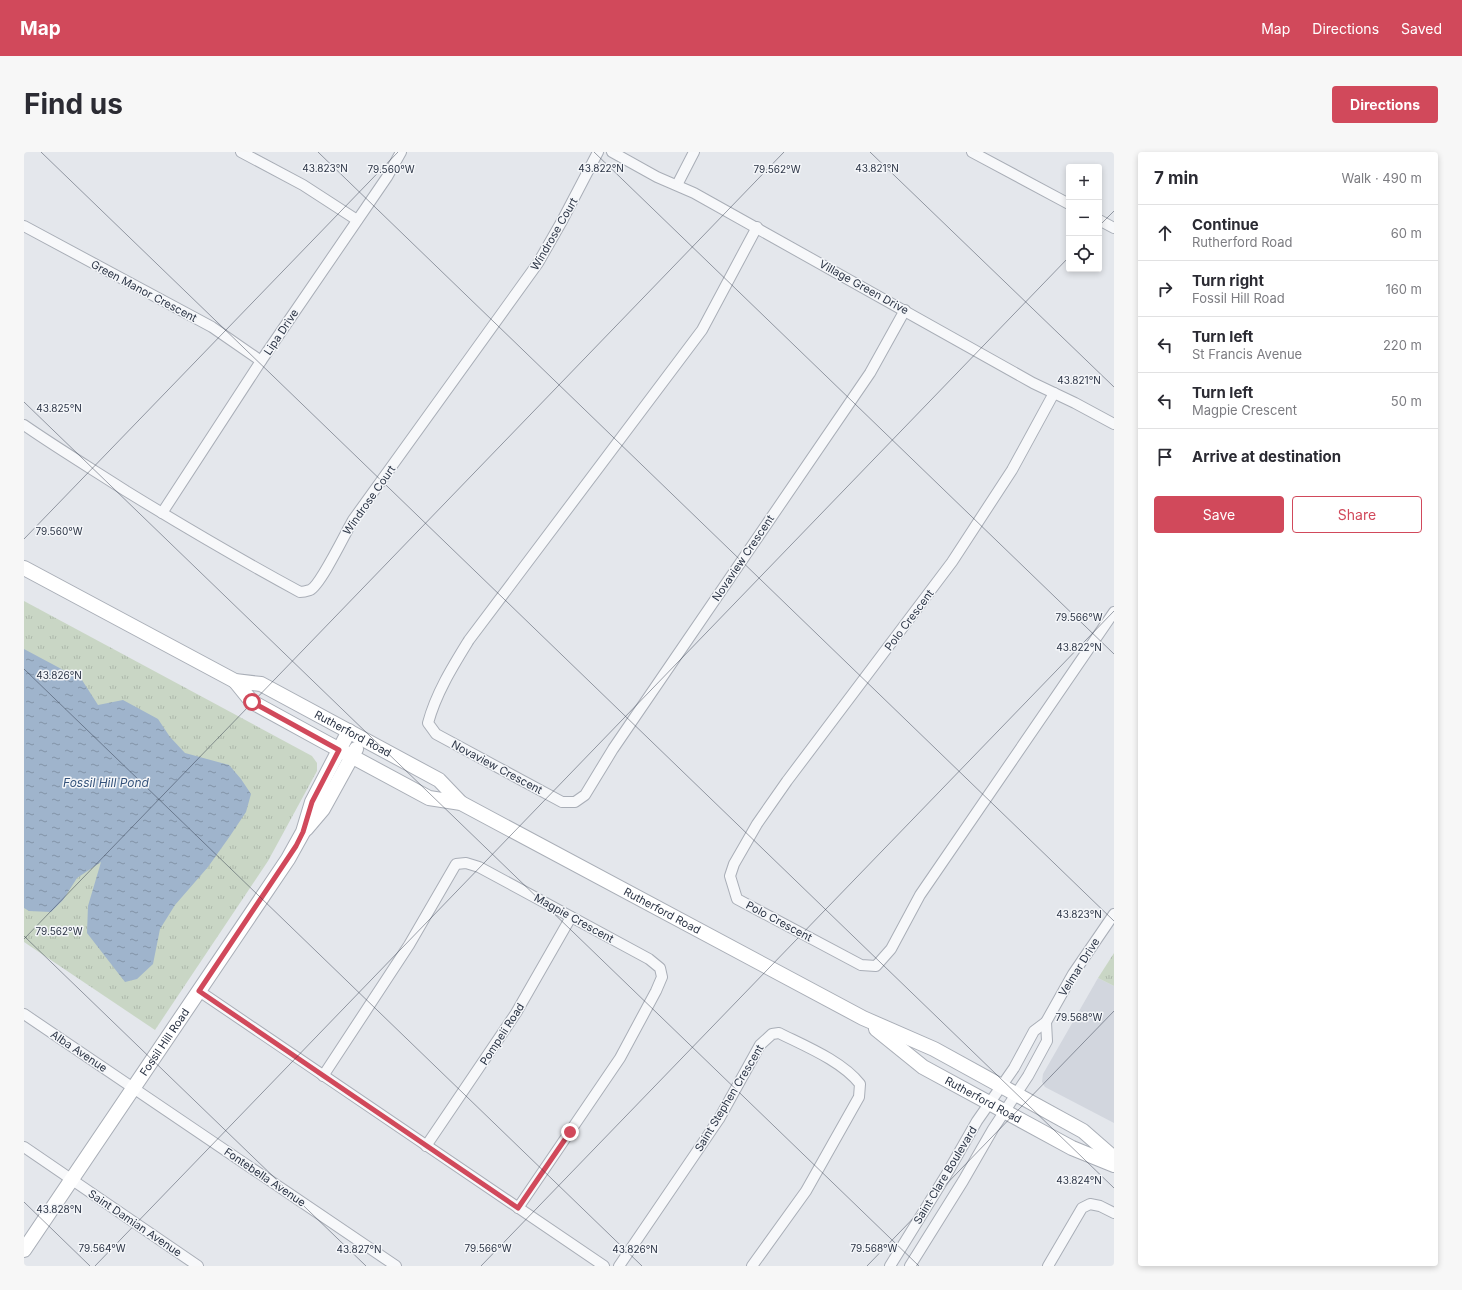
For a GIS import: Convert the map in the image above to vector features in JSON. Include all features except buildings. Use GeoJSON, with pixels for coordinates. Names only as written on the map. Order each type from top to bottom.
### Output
{"type":"FeatureCollection","features":[{"type":"Feature","properties":{"kind":"main road","name":"Rutherford Road"},"geometry":{"type":"LineString","coordinates":[[24,568],[236,681],[261,684],[362,738],[439,780],[461,803],[863,1018],[934,1049],[1083,1131],[1114,1158]]}},
{"type":"Feature","properties":{"kind":"main road","name":"Rutherford Road"},"geometry":{"type":"LineString","coordinates":[[236,681],[252,702],[339,750],[429,798],[461,803]]}},
{"type":"Feature","properties":{"kind":"main road","name":"Fossil Hill Road"},"geometry":{"type":"LineString","coordinates":[[303,832],[312,802],[349,731]]}},
{"type":"Feature","properties":{"kind":"main road","name":"Fossil Hill Road"},"geometry":{"type":"LineString","coordinates":[[24,1250],[288,859],[303,832],[323,809],[362,738]]}},
{"type":"Feature","properties":{"kind":"main road","name":"Rutherford Road"},"geometry":{"type":"LineString","coordinates":[[863,1018],[923,1067],[1072,1148],[1114,1165]]}},
{"type":"Feature","properties":{"kind":"street"},"geometry":{"type":"LineString","coordinates":[[241,152],[303,185],[357,220]]}},
{"type":"Feature","properties":{"kind":"street","name":"Lipa Drive"},"geometry":{"type":"LineString","coordinates":[[162,513],[261,361],[388,177],[401,152]]}},
{"type":"Feature","properties":{"kind":"street","name":"Windrose Court"},"geometry":{"type":"LineString","coordinates":[[24,425],[50,444],[238,558],[300,592],[310,590],[328,565],[353,520],[538,263],[598,152]]}},
{"type":"Feature","properties":{"kind":"street","name":"Village Green Drive"},"geometry":{"type":"LineString","coordinates":[[612,152],[657,177],[694,193],[757,227],[1034,383],[1114,424]]}},
{"type":"Feature","properties":{"kind":"street"},"geometry":{"type":"LineString","coordinates":[[677,186],[694,152]]}},
{"type":"Feature","properties":{"kind":"street"},"geometry":{"type":"LineString","coordinates":[[972,152],[1066,202]]}},
{"type":"Feature","properties":{"kind":"street"},"geometry":{"type":"LineString","coordinates":[[1102,222],[1114,228]]}},
{"type":"Feature","properties":{"kind":"street","name":"Green Manor Crescent"},"geometry":{"type":"LineString","coordinates":[[24,226],[212,327],[261,361]]}},
{"type":"Feature","properties":{"kind":"street","name":"Novaview Crescent"},"geometry":{"type":"LineString","coordinates":[[757,227],[702,330],[469,640],[452,667],[432,707],[428,723],[436,734],[562,802],[575,802],[585,795],[639,710],[870,373],[905,310]]}},
{"type":"Feature","properties":{"kind":"street","name":"Polo Crescent"},"geometry":{"type":"LineString","coordinates":[[1054,393],[1012,470],[952,562],[787,781],[757,824],[734,864],[730,876],[737,899],[861,965],[876,966],[891,949],[920,895],[1114,612]]}},
{"type":"Feature","properties":{"kind":"street","name":"Magpie Crescent"},"geometry":{"type":"LineString","coordinates":[[323,1076],[409,945],[456,864],[466,863],[479,867],[649,959],[660,968],[662,977],[620,1058],[518,1208]]}},
{"type":"Feature","properties":{"kind":"street","name":"Velmar Drive"},"geometry":{"type":"LineString","coordinates":[[1001,1086],[1014,1068],[1034,1031],[1046,1022],[1073,974],[1114,914]]}},
{"type":"Feature","properties":{"kind":"street","name":"Pompeii Road"},"geometry":{"type":"LineString","coordinates":[[426,1146],[516,1013],[571,917]]}},
{"type":"Feature","properties":{"kind":"street"},"geometry":{"type":"LineString","coordinates":[[199,991],[604,1266]]}},
{"type":"Feature","properties":{"kind":"street","name":"Alba Avenue"},"geometry":{"type":"LineString","coordinates":[[24,1014],[134,1088]]}},
{"type":"Feature","properties":{"kind":"street"},"geometry":{"type":"LineString","coordinates":[[1005,1111],[1028,1076],[1047,1041],[1046,1022]]}},
{"type":"Feature","properties":{"kind":"street","name":"Saint Stephen Crescent"},"geometry":{"type":"LineString","coordinates":[[619,1266],[719,1119],[760,1045],[772,1034],[779,1033],[820,1054],[852,1075],[860,1084],[859,1097],[806,1191],[752,1266]]}},
{"type":"Feature","properties":{"kind":"street","name":"Saint Clare Boulevard"},"geometry":{"type":"LineString","coordinates":[[890,1266],[945,1177],[977,1121],[1001,1086]]}},
{"type":"Feature","properties":{"kind":"street","name":"Fontebella Avenue"},"geometry":{"type":"LineString","coordinates":[[134,1088],[396,1266]]}},
{"type":"Feature","properties":{"kind":"street","name":"Saint Clare Boulevard"},"geometry":{"type":"LineString","coordinates":[[910,1266],[1005,1111]]}},
{"type":"Feature","properties":{"kind":"street","name":"Saint Damian Avenue"},"geometry":{"type":"LineString","coordinates":[[24,1147],[198,1266]]}},
{"type":"Feature","properties":{"kind":"street"},"geometry":{"type":"LineString","coordinates":[[1048,1266],[1065,1240],[1082,1208],[1090,1204],[1100,1206],[1114,1213]]}},
{"type":"Feature","properties":{"kind":"shaded area"},"geometry":{"type":"Polygon","coordinates":[[[1098,978],[1114,986],[1114,1123],[1045,1087],[1042,1082],[1043,1074],[1098,978]]]}},
{"type":"Feature","properties":{"kind":"green space"},"geometry":{"type":"Polygon","coordinates":[[[24,601],[312,756],[317,763],[317,771],[268,861],[155,1030],[24,942],[24,601]]]}},
{"type":"Feature","properties":{"kind":"green space"},"geometry":{"type":"Polygon","coordinates":[[[1114,953],[1114,986],[1098,978],[1114,953]]]}},
{"type":"Feature","properties":{"kind":"water","name":"Fossil Hill Pond"},"geometry":{"type":"Polygon","coordinates":[[[24,649],[82,680],[98,705],[123,700],[158,719],[170,737],[185,753],[229,765],[251,794],[246,812],[230,836],[208,867],[175,905],[160,929],[153,964],[137,979],[125,982],[87,933],[88,906],[101,862],[77,878],[63,900],[51,912],[29,911],[24,908],[24,649]]]}},
{"type":"Feature","properties":{"kind":"route"},"geometry":{"type":"LineString","coordinates":[[252,702],[339,750],[312,802],[303,832],[296,846],[199,991],[518,1208],[570,1132]]}}]}
